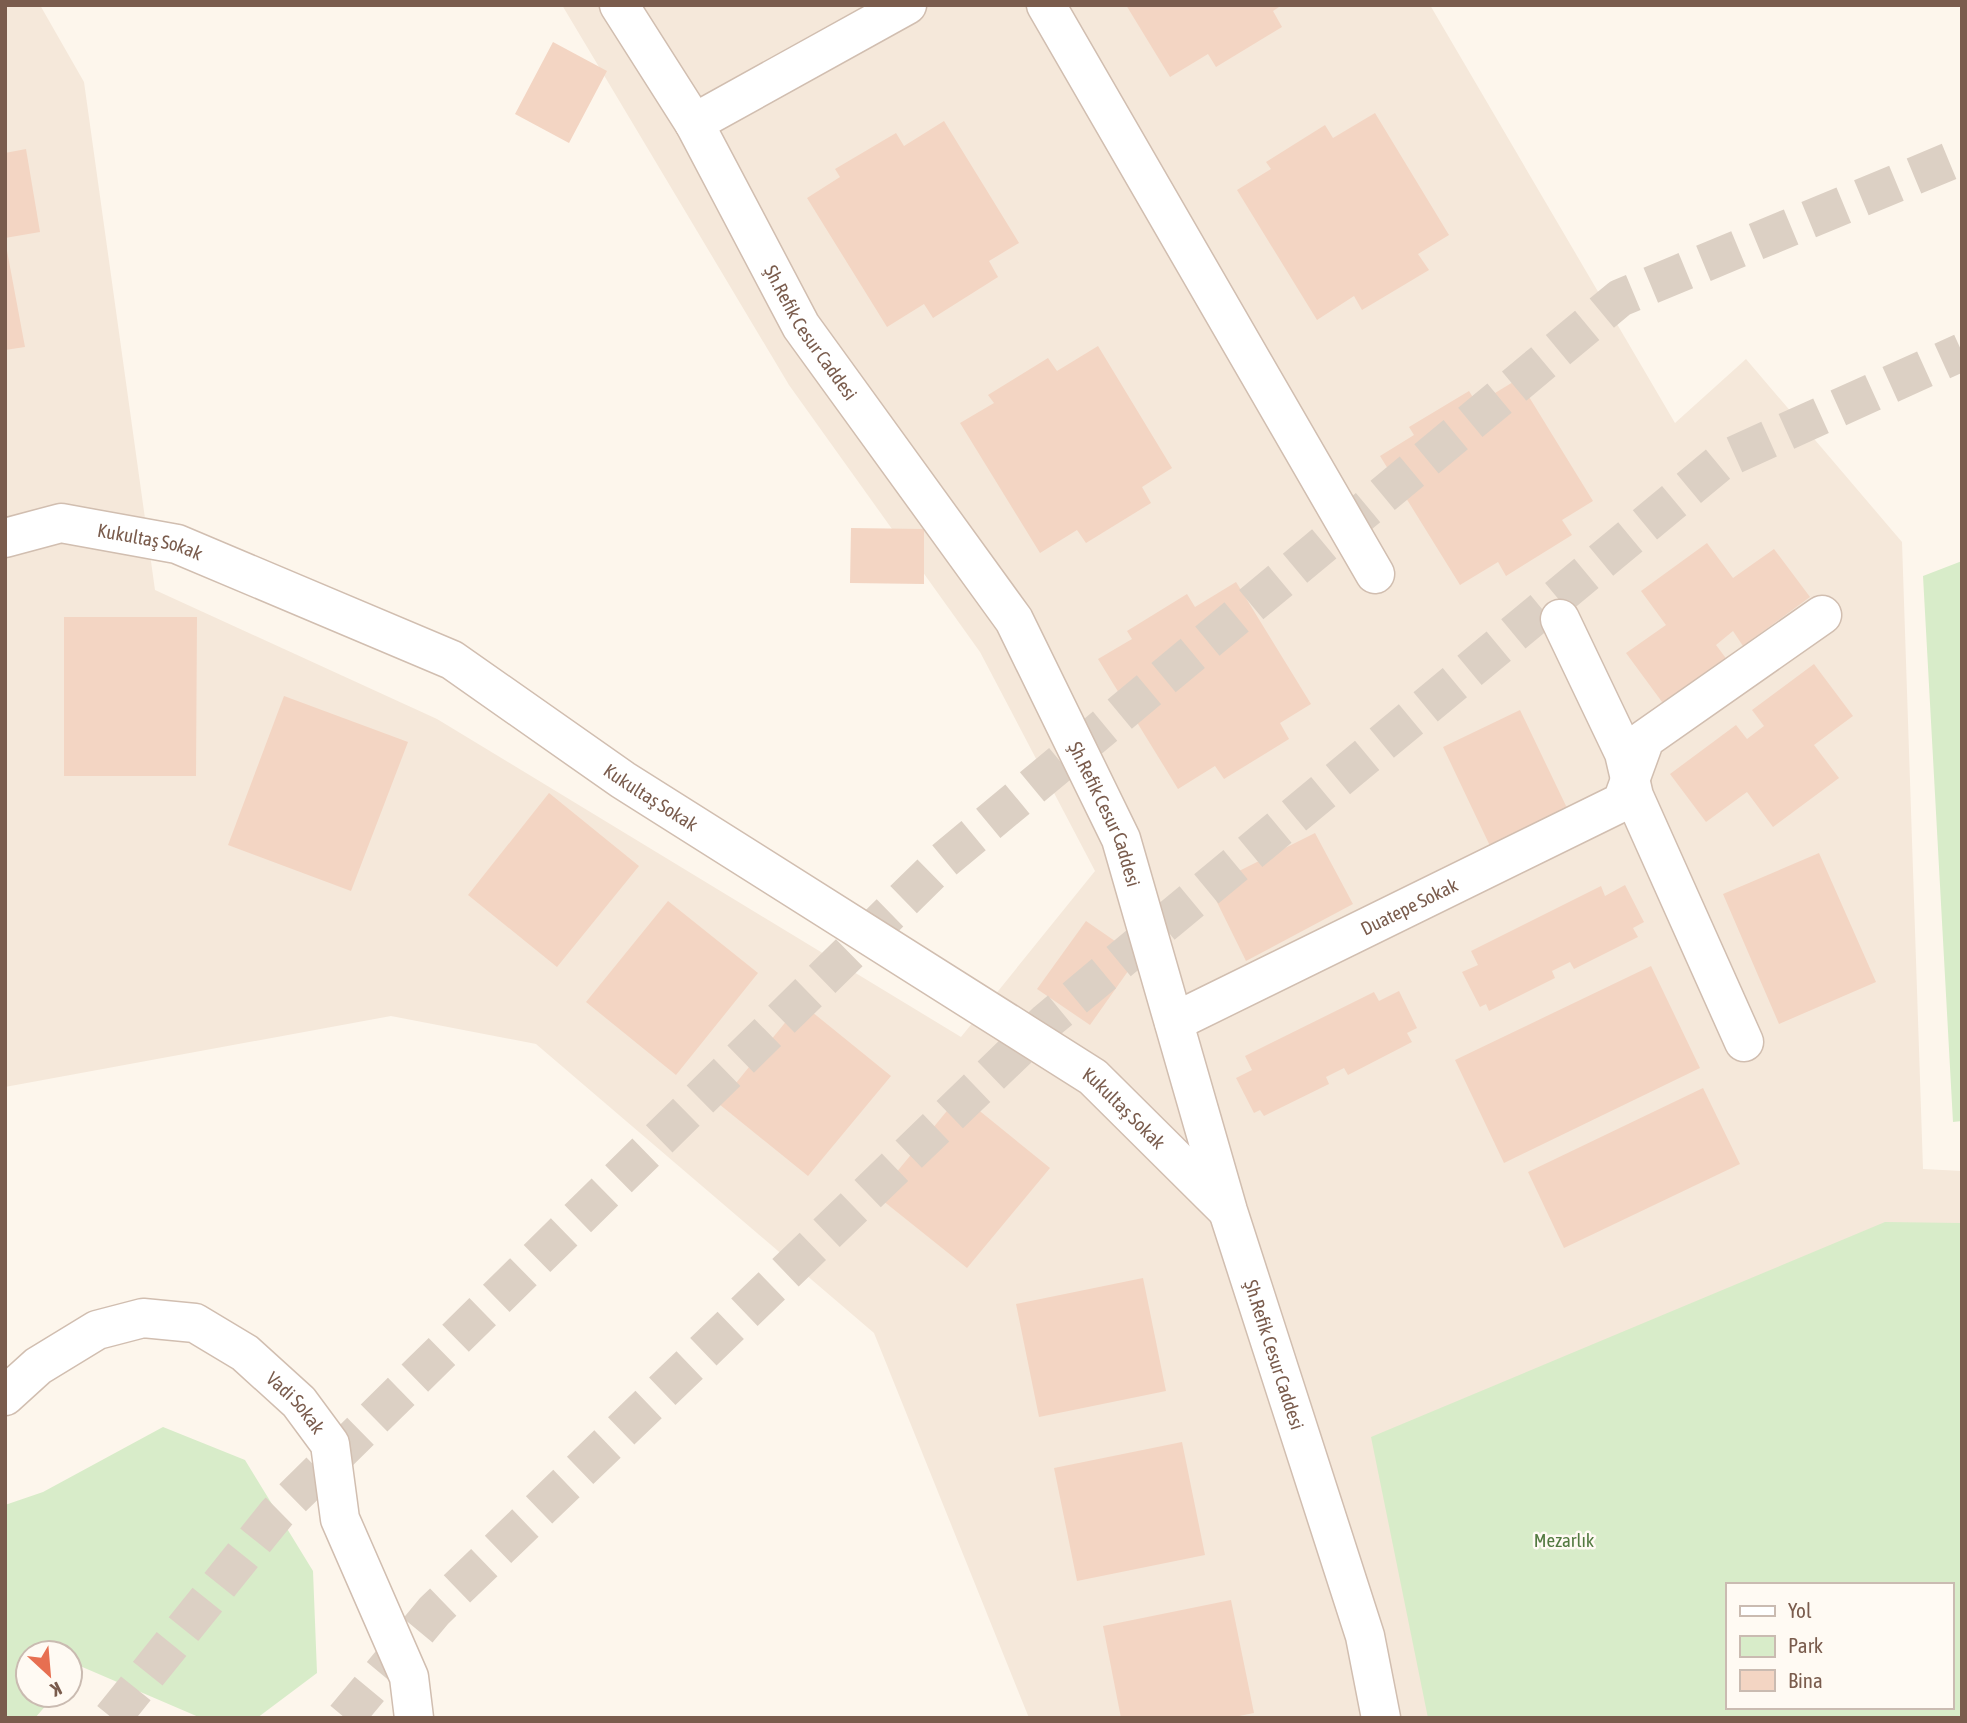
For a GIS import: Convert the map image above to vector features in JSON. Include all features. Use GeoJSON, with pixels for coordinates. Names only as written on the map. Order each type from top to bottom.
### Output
{"type":"FeatureCollection","features":[{"type":"Feature","properties":{"kind":"street","name":"Şh.Refik Cesur Caddesi"},"geometry":{"type":"LineString","coordinates":[[619,5],[694,123],[801,326],[1014,621],[1121,839],[1228,1211],[1365,1636],[1381,1718]]}},
{"type":"Feature","properties":{"kind":"street"},"geometry":{"type":"LineString","coordinates":[[694,123],[907,5]]}},
{"type":"Feature","properties":{"kind":"street"},"geometry":{"type":"LineString","coordinates":[[1046,5],[1375,575]]}},
{"type":"Feature","properties":{"kind":"street","name":"Kukultaş Sokak"},"geometry":{"type":"LineString","coordinates":[[5,538],[61,523],[177,544],[452,660],[623,780],[1093,1077],[1228,1211]]}},
{"type":"Feature","properties":{"kind":"street","name":"Duatepe Sokak"},"geometry":{"type":"LineString","coordinates":[[1174,1022],[1622,802],[1629,776],[1645,739],[1822,615]]}},
{"type":"Feature","properties":{"kind":"street"},"geometry":{"type":"LineString","coordinates":[[1560,619],[1624,753],[1634,796],[1744,1042]]}},
{"type":"Feature","properties":{"kind":"street","name":"Vadi Sokak"},"geometry":{"type":"LineString","coordinates":[[5,1396],[38,1366],[97,1329],[143,1318],[195,1323],[244,1353],[299,1402],[330,1444],[340,1519],[409,1678],[414,1718]]}},
{"type":"Feature","properties":{"kind":"shaded area"},"geometry":{"type":"Polygon","coordinates":[[[5,5],[40,5],[84,82],[155,590],[437,719],[961,1037],[1095,871],[980,652],[789,385],[562,5],[1430,5],[1675,423],[1746,359],[1902,542],[1923,1169],[1962,1171],[1962,1718],[1029,1718],[874,1333],[536,1044],[391,1016],[5,1087],[5,5]]]}},
{"type":"Feature","properties":{"kind":"green space"},"geometry":{"type":"Polygon","coordinates":[[[1962,561],[1962,1121],[1953,1122],[1923,576],[1962,561]]]}},
{"type":"Feature","properties":{"kind":"green space","name":"Mezarlık"},"geometry":{"type":"Polygon","coordinates":[[[1885,1222],[1962,1223],[1962,1718],[1428,1718],[1371,1437],[1885,1222]]]}},
{"type":"Feature","properties":{"kind":"green space"},"geometry":{"type":"Polygon","coordinates":[[[163,1427],[245,1460],[313,1571],[317,1673],[257,1718],[201,1718],[84,1668],[84,1639],[14,1639],[14,1709],[43,1709],[35,1718],[5,1718],[5,1505],[43,1492],[163,1427]]]}},
{"type":"Feature","properties":{"kind":"building"},"geometry":{"type":"Polygon","coordinates":[[[1126,5],[1282,5],[1273,11],[1282,27],[1216,67],[1208,54],[1170,77],[1126,5]]]}},
{"type":"Feature","properties":{"kind":"building"},"geometry":{"type":"Polygon","coordinates":[[[553,42],[607,71],[569,143],[515,114],[553,42]]]}},
{"type":"Feature","properties":{"kind":"building"},"geometry":{"type":"Polygon","coordinates":[[[1375,113],[1449,235],[1418,254],[1429,270],[1362,310],[1354,296],[1317,320],[1237,190],[1271,169],[1266,162],[1325,125],[1333,138],[1375,113]]]}},
{"type":"Feature","properties":{"kind":"building"},"geometry":{"type":"Polygon","coordinates":[[[944,121],[1019,243],[989,261],[998,277],[933,318],[924,304],[887,327],[807,198],[840,177],[835,169],[896,133],[904,146],[944,121]]]}},
{"type":"Feature","properties":{"kind":"building"},"geometry":{"type":"Polygon","coordinates":[[[26,149],[40,232],[5,238],[5,153],[26,149]]]}},
{"type":"Feature","properties":{"kind":"building"},"geometry":{"type":"Polygon","coordinates":[[[5,240],[25,347],[5,350],[5,240]]]}},
{"type":"Feature","properties":{"kind":"building"},"geometry":{"type":"Polygon","coordinates":[[[1098,346],[1172,468],[1142,487],[1151,503],[1086,543],[1077,530],[1040,553],[960,423],[994,403],[988,395],[1048,358],[1057,371],[1098,346]]]}},
{"type":"Feature","properties":{"kind":"building"},"geometry":{"type":"Polygon","coordinates":[[[1518,379],[1593,501],[1562,520],[1572,535],[1506,576],[1498,562],[1460,585],[1380,456],[1414,435],[1409,427],[1469,391],[1477,404],[1518,379]]]}},
{"type":"Feature","properties":{"kind":"building"},"geometry":{"type":"Polygon","coordinates":[[[851,528],[924,529],[924,584],[850,583],[851,528]]]}},
{"type":"Feature","properties":{"kind":"building"},"geometry":{"type":"Polygon","coordinates":[[[1707,543],[1733,578],[1774,549],[1810,597],[1743,646],[1733,631],[1716,645],[1728,661],[1665,706],[1626,653],[1666,625],[1641,591],[1707,543]]]}},
{"type":"Feature","properties":{"kind":"building"},"geometry":{"type":"Polygon","coordinates":[[[1236,582],[1311,704],[1280,723],[1289,739],[1224,779],[1215,766],[1178,789],[1098,659],[1132,639],[1127,631],[1187,594],[1195,607],[1236,582]]]}},
{"type":"Feature","properties":{"kind":"building"},"geometry":{"type":"Polygon","coordinates":[[[64,617],[197,617],[196,776],[64,776],[64,617]]]}},
{"type":"Feature","properties":{"kind":"building"},"geometry":{"type":"Polygon","coordinates":[[[1814,664],[1853,716],[1814,745],[1839,778],[1773,827],[1747,792],[1706,822],[1670,774],[1736,725],[1747,739],[1764,726],[1752,710],[1814,664]]]}},
{"type":"Feature","properties":{"kind":"building"},"geometry":{"type":"Polygon","coordinates":[[[284,696],[408,742],[351,891],[228,845],[284,696]]]}},
{"type":"Feature","properties":{"kind":"building"},"geometry":{"type":"Polygon","coordinates":[[[1520,710],[1568,810],[1491,848],[1443,747],[1520,710]]]}},
{"type":"Feature","properties":{"kind":"building"},"geometry":{"type":"Polygon","coordinates":[[[549,793],[639,866],[557,967],[468,895],[549,793]]]}},
{"type":"Feature","properties":{"kind":"building"},"geometry":{"type":"Polygon","coordinates":[[[1315,833],[1353,904],[1246,961],[1209,886],[1315,833]]]}},
{"type":"Feature","properties":{"kind":"building"},"geometry":{"type":"Polygon","coordinates":[[[1819,853],[1876,982],[1779,1024],[1723,894],[1819,853]]]}},
{"type":"Feature","properties":{"kind":"building"},"geometry":{"type":"Polygon","coordinates":[[[1625,885],[1644,922],[1633,928],[1638,937],[1574,969],[1570,962],[1552,971],[1555,978],[1489,1011],[1486,1004],[1480,1007],[1462,972],[1478,965],[1471,951],[1601,886],[1605,896],[1625,885]]]}},
{"type":"Feature","properties":{"kind":"building"},"geometry":{"type":"Polygon","coordinates":[[[668,901],[758,973],[676,1075],[586,1002],[668,901]]]}},
{"type":"Feature","properties":{"kind":"building"},"geometry":{"type":"Polygon","coordinates":[[[1086,921],[1138,957],[1090,1025],[1037,989],[1086,921]]]}},
{"type":"Feature","properties":{"kind":"building"},"geometry":{"type":"Polygon","coordinates":[[[1651,966],[1700,1068],[1504,1163],[1455,1060],[1651,966]]]}},
{"type":"Feature","properties":{"kind":"building"},"geometry":{"type":"Polygon","coordinates":[[[1399,991],[1417,1028],[1407,1033],[1412,1042],[1348,1075],[1344,1068],[1326,1077],[1329,1084],[1264,1116],[1260,1110],[1254,1113],[1236,1078],[1252,1070],[1245,1056],[1374,992],[1379,1001],[1399,991]]]}},
{"type":"Feature","properties":{"kind":"building"},"geometry":{"type":"Polygon","coordinates":[[[801,1003],[891,1076],[808,1176],[719,1104],[801,1003]]]}},
{"type":"Feature","properties":{"kind":"building"},"geometry":{"type":"Polygon","coordinates":[[[1703,1088],[1740,1164],[1564,1248],[1528,1172],[1703,1088]]]}},
{"type":"Feature","properties":{"kind":"building"},"geometry":{"type":"Polygon","coordinates":[[[960,1095],[1050,1168],[967,1268],[877,1196],[960,1095]]]}},
{"type":"Feature","properties":{"kind":"building"},"geometry":{"type":"Polygon","coordinates":[[[1143,1278],[1166,1391],[1039,1417],[1016,1304],[1143,1278]]]}},
{"type":"Feature","properties":{"kind":"building"},"geometry":{"type":"Polygon","coordinates":[[[1182,1442],[1205,1555],[1077,1581],[1054,1468],[1182,1442]]]}},
{"type":"Feature","properties":{"kind":"building"},"geometry":{"type":"Polygon","coordinates":[[[1231,1600],[1254,1713],[1229,1718],[1121,1718],[1103,1626],[1231,1600]]]}},
{"type":"Feature","properties":{"kind":"tunnel"},"geometry":{"type":"LineString","coordinates":[[112,1718],[277,1513],[943,861],[1620,298],[1962,156]]}},
{"type":"Feature","properties":{"kind":"tunnel"},"geometry":{"type":"LineString","coordinates":[[345,1718],[434,1611],[1047,1021],[1723,460],[1962,352]]}}]}
